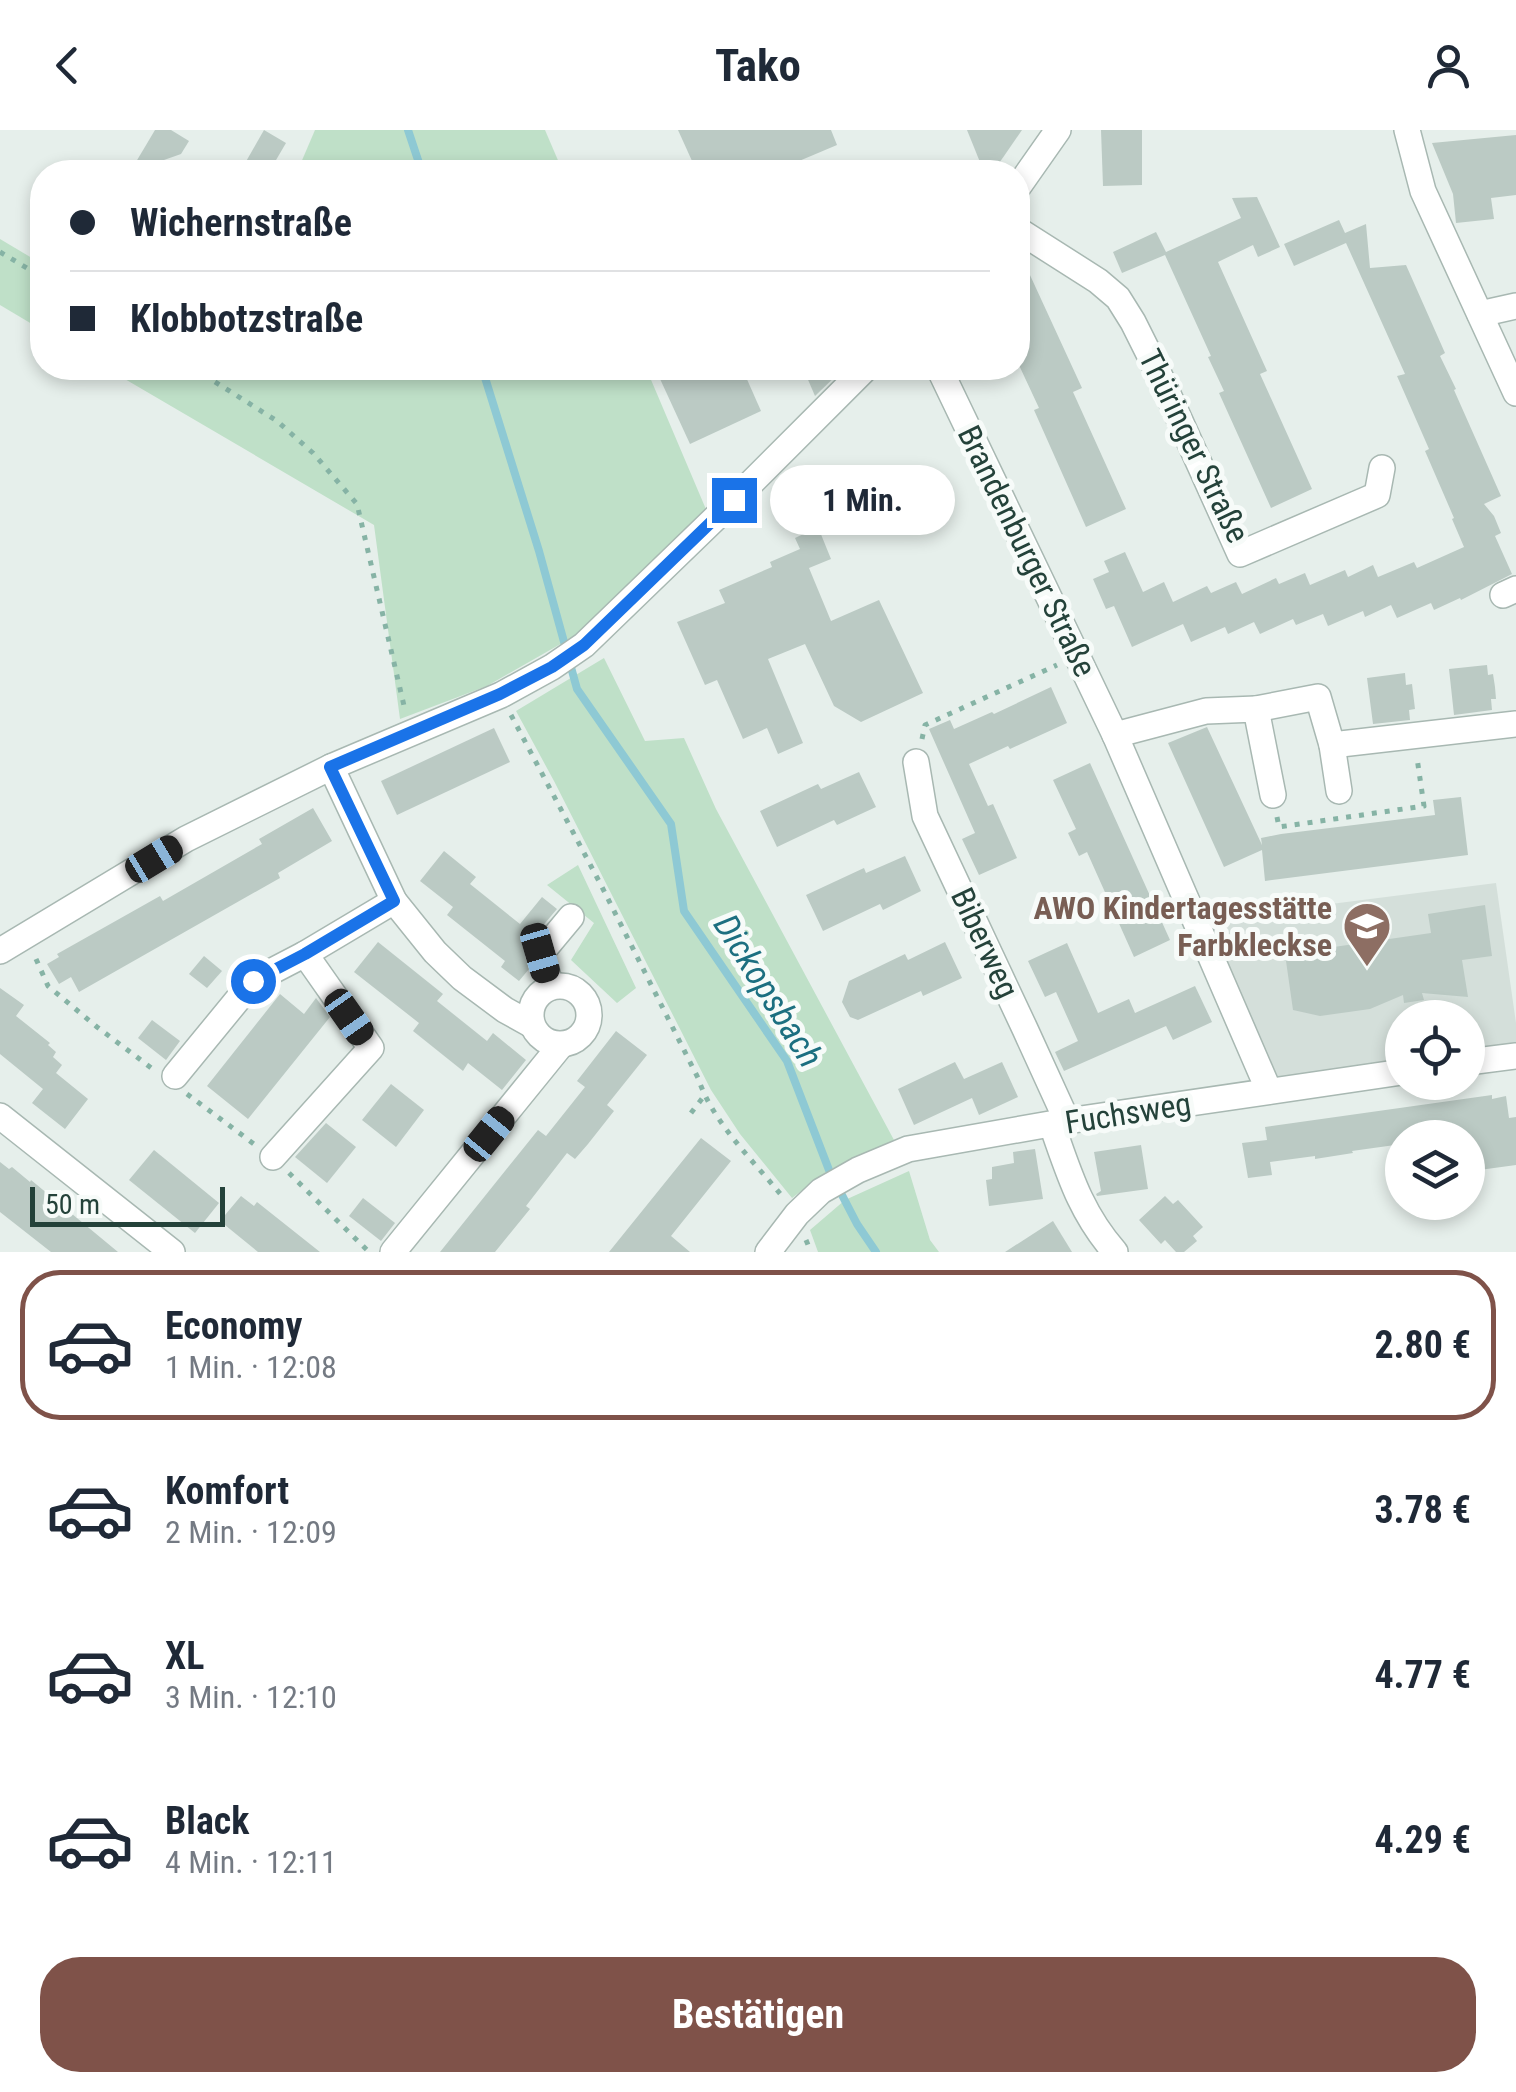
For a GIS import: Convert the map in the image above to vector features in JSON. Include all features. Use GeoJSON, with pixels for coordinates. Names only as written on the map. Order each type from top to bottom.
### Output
{"type":"FeatureCollection","features":[{"type":"Feature","properties":{"kind":"street"},"geometry":{"type":"LineString","coordinates":[[1030,170],[1058,130]]}},
{"type":"Feature","properties":{"kind":"street"},"geometry":{"type":"LineString","coordinates":[[1406,130],[1423,191],[1516,393]]}},
{"type":"Feature","properties":{"kind":"street","name":"Thüringer Straße"},"geometry":{"type":"LineString","coordinates":[[1030,238],[1098,281],[1118,298],[1134,322],[1240,554],[1377,495],[1382,468]]}},
{"type":"Feature","properties":{"kind":"street"},"geometry":{"type":"LineString","coordinates":[[1480,314],[1516,306]]}},
{"type":"Feature","properties":{"kind":"street"},"geometry":{"type":"LineString","coordinates":[[0,951],[186,839],[330,767],[500,694],[552,667],[584,645],[854,380]]}},
{"type":"Feature","properties":{"kind":"street","name":"Brandenburger Straße"},"geometry":{"type":"LineString","coordinates":[[946,380],[1116,735],[1269,1092]]}},
{"type":"Feature","properties":{"kind":"street"},"geometry":{"type":"LineString","coordinates":[[1116,735],[1206,711],[1256,709],[1318,698],[1332,745],[1339,791]]}},
{"type":"Feature","properties":{"kind":"street"},"geometry":{"type":"LineString","coordinates":[[1256,709],[1273,796]]}},
{"type":"Feature","properties":{"kind":"street"},"geometry":{"type":"LineString","coordinates":[[1332,745],[1516,724]]}},
{"type":"Feature","properties":{"kind":"street","name":"Biberweg"},"geometry":{"type":"LineString","coordinates":[[916,762],[924,816],[1026,1028],[1059,1123],[1079,1201],[1115,1252]]}},
{"type":"Feature","properties":{"kind":"street"},"geometry":{"type":"LineString","coordinates":[[330,767],[394,901],[435,952],[462,978],[532,1025],[543,1040],[560,1045]]}},
{"type":"Feature","properties":{"kind":"street"},"geometry":{"type":"LineString","coordinates":[[175,1076],[253,981],[394,901]]}},
{"type":"Feature","properties":{"kind":"street"},"geometry":{"type":"LineString","coordinates":[[550,988],[540,953],[571,918]]}},
{"type":"Feature","properties":{"kind":"street"},"geometry":{"type":"LineString","coordinates":[[273,1157],[371,1048],[305,954]]}},
{"type":"Feature","properties":{"kind":"street"},"geometry":{"type":"LineString","coordinates":[[393,1252],[560,1045],[578,1039],[584,1032],[588,1006],[569,988],[550,988],[542,992],[532,1007],[532,1025]]}},
{"type":"Feature","properties":{"kind":"street"},"geometry":{"type":"LineString","coordinates":[[1485,1060],[1516,1056]]}},
{"type":"Feature","properties":{"kind":"street","name":"Fuchsweg"},"geometry":{"type":"LineString","coordinates":[[768,1252],[797,1214],[821,1191],[908,1149],[1385,1075]]}},
{"type":"Feature","properties":{"kind":"street"},"geometry":{"type":"LineString","coordinates":[[0,1116],[172,1252]]}},
{"type":"Feature","properties":{"kind":"path"},"geometry":{"type":"LineString","coordinates":[[0,252],[30,270]]}},
{"type":"Feature","properties":{"kind":"path"},"geometry":{"type":"LineString","coordinates":[[211,380],[278,421],[313,453],[357,504],[411,731]]}},
{"type":"Feature","properties":{"kind":"path"},"geometry":{"type":"LineString","coordinates":[[916,762],[925,725],[1078,657]]}},
{"type":"Feature","properties":{"kind":"path"},"geometry":{"type":"LineString","coordinates":[[500,694],[601,885],[704,1096],[797,1214],[811,1252]]}},
{"type":"Feature","properties":{"kind":"path"},"geometry":{"type":"LineString","coordinates":[[692,1113],[704,1096]]}},
{"type":"Feature","properties":{"kind":"shaded area","name":"AWO Kindertagesstätte Farbkleckse"},"geometry":{"type":"Polygon","coordinates":[[[1496,883],[1516,1044],[1485,1049],[1485,1000],[1385,1000],[1385,1063],[1275,1079],[1205,920],[1496,883]]]}},
{"type":"Feature","properties":{"kind":"green space"},"geometry":{"type":"Polygon","coordinates":[[[315,130],[545,130],[558,160],[302,160],[315,130]]]}},
{"type":"Feature","properties":{"kind":"green space"},"geometry":{"type":"Polygon","coordinates":[[[0,239],[30,257],[30,323],[0,305],[0,239]]]}},
{"type":"Feature","properties":{"kind":"green space"},"geometry":{"type":"Polygon","coordinates":[[[126,380],[651,380],[708,514],[585,630],[487,686],[400,719],[374,525],[126,380]]]}},
{"type":"Feature","properties":{"kind":"green space"},"geometry":{"type":"Polygon","coordinates":[[[604,658],[645,741],[684,738],[716,809],[894,1140],[829,1170],[792,1198],[740,1134],[711,1090],[516,711],[604,658]]]}},
{"type":"Feature","properties":{"kind":"green space"},"geometry":{"type":"Polygon","coordinates":[[[578,865],[636,988],[617,1003],[571,960],[594,923],[547,885],[578,865]]]}},
{"type":"Feature","properties":{"kind":"green space"},"geometry":{"type":"Polygon","coordinates":[[[909,1171],[930,1240],[939,1252],[818,1252],[810,1230],[845,1200],[909,1171]]]}},
{"type":"Feature","properties":{"kind":"building"},"geometry":{"type":"Polygon","coordinates":[[[155,130],[171,130],[189,141],[181,154],[164,160],[137,160],[155,130]]]}},
{"type":"Feature","properties":{"kind":"building"},"geometry":{"type":"Polygon","coordinates":[[[264,130],[286,143],[276,160],[247,160],[264,130]]]}},
{"type":"Feature","properties":{"kind":"building"},"geometry":{"type":"Polygon","coordinates":[[[678,130],[831,130],[837,145],[801,160],[692,160],[678,130]]]}},
{"type":"Feature","properties":{"kind":"building"},"geometry":{"type":"Polygon","coordinates":[[[967,130],[1022,130],[1001,160],[979,160],[967,130]]]}},
{"type":"Feature","properties":{"kind":"building"},"geometry":{"type":"Polygon","coordinates":[[[1101,130],[1142,130],[1142,185],[1103,186],[1101,130]]]}},
{"type":"Feature","properties":{"kind":"building"},"geometry":{"type":"Polygon","coordinates":[[[1516,135],[1516,195],[1491,198],[1494,219],[1456,223],[1453,194],[1432,143],[1516,135]]]}},
{"type":"Feature","properties":{"kind":"building"},"geometry":{"type":"Polygon","coordinates":[[[1257,197],[1280,247],[1258,257],[1253,245],[1218,262],[1267,371],[1260,374],[1312,489],[1271,508],[1219,393],[1224,391],[1208,357],[1211,356],[1165,255],[1122,273],[1113,252],[1156,232],[1166,252],[1241,218],[1232,198],[1257,197]]]}},
{"type":"Feature","properties":{"kind":"building"},"geometry":{"type":"Polygon","coordinates":[[[1339,220],[1345,233],[1366,224],[1370,268],[1406,265],[1445,353],[1440,356],[1501,496],[1484,504],[1501,533],[1495,536],[1512,574],[1461,600],[1434,610],[1431,603],[1397,618],[1391,605],[1365,617],[1363,611],[1328,626],[1323,614],[1296,625],[1293,619],[1260,634],[1254,622],[1228,634],[1225,627],[1191,642],[1183,624],[1132,647],[1114,606],[1106,609],[1093,579],[1109,572],[1104,561],[1125,552],[1143,592],[1164,582],[1173,602],[1207,586],[1211,593],[1236,582],[1242,594],[1276,578],[1279,584],[1305,573],[1310,585],[1345,570],[1348,577],[1373,565],[1378,577],[1414,562],[1417,568],[1464,547],[1425,451],[1429,449],[1397,376],[1405,374],[1346,243],[1294,266],[1284,244],[1339,220]]]}},
{"type":"Feature","properties":{"kind":"building"},"geometry":{"type":"Polygon","coordinates":[[[1030,275],[1082,388],[1073,392],[1126,509],[1086,527],[1034,410],[1039,408],[1026,380],[1030,380],[1030,275]]]}},
{"type":"Feature","properties":{"kind":"building"},"geometry":{"type":"Polygon","coordinates":[[[661,380],[747,380],[761,411],[690,444],[661,380]]]}},
{"type":"Feature","properties":{"kind":"building"},"geometry":{"type":"Polygon","coordinates":[[[808,380],[832,380],[815,396],[808,380]]]}},
{"type":"Feature","properties":{"kind":"building"},"geometry":{"type":"Polygon","coordinates":[[[818,527],[831,559],[809,568],[831,621],[879,600],[923,693],[861,722],[834,706],[805,644],[768,659],[803,743],[778,754],[767,728],[743,739],[717,680],[705,685],[677,622],[725,603],[719,590],[772,567],[770,562],[800,549],[795,538],[818,527]]]}},
{"type":"Feature","properties":{"kind":"building"},"geometry":{"type":"Polygon","coordinates":[[[1487,665],[1495,687],[1492,710],[1454,715],[1449,669],[1487,665]]]}},
{"type":"Feature","properties":{"kind":"building"},"geometry":{"type":"Polygon","coordinates":[[[1405,673],[1406,685],[1412,684],[1415,709],[1409,710],[1410,720],[1373,724],[1367,678],[1405,673]]]}},
{"type":"Feature","properties":{"kind":"building"},"geometry":{"type":"Polygon","coordinates":[[[1051,687],[1067,723],[969,764],[988,806],[993,804],[1017,858],[979,875],[962,839],[975,833],[929,729],[950,720],[954,729],[1051,687]]]}},
{"type":"Feature","properties":{"kind":"building"},"geometry":{"type":"Polygon","coordinates":[[[1207,727],[1262,845],[1261,838],[1281,834],[1435,815],[1433,800],[1461,797],[1468,855],[1265,881],[1262,850],[1224,867],[1168,743],[1207,727]]]}},
{"type":"Feature","properties":{"kind":"building"},"geometry":{"type":"Polygon","coordinates":[[[494,728],[510,762],[397,815],[381,781],[494,728]]]}},
{"type":"Feature","properties":{"kind":"building"},"geometry":{"type":"Polygon","coordinates":[[[1090,763],[1170,940],[1134,957],[1087,852],[1079,856],[1068,833],[1076,829],[1053,780],[1090,763]]]}},
{"type":"Feature","properties":{"kind":"building"},"geometry":{"type":"Polygon","coordinates":[[[859,772],[876,807],[837,825],[834,820],[777,847],[760,811],[818,784],[821,789],[859,772]]]}},
{"type":"Feature","properties":{"kind":"building"},"geometry":{"type":"Polygon","coordinates":[[[313,808],[332,841],[278,873],[280,878],[79,992],[71,977],[59,984],[47,964],[59,957],[57,954],[160,896],[163,901],[262,844],[259,839],[313,808]]]}},
{"type":"Feature","properties":{"kind":"building"},"geometry":{"type":"Polygon","coordinates":[[[444,851],[476,877],[470,884],[520,924],[542,897],[557,909],[528,943],[525,956],[529,969],[519,981],[501,967],[505,961],[447,915],[453,907],[420,881],[444,851]]]}},
{"type":"Feature","properties":{"kind":"building"},"geometry":{"type":"Polygon","coordinates":[[[905,856],[921,891],[883,910],[880,904],[823,931],[806,895],[864,868],[866,873],[905,856]]]}},
{"type":"Feature","properties":{"kind":"building"},"geometry":{"type":"Polygon","coordinates":[[[1485,905],[1492,956],[1462,960],[1468,997],[1422,993],[1424,1000],[1404,1000],[1403,995],[1370,1009],[1320,1016],[1293,1010],[1285,954],[1431,933],[1428,914],[1485,905]]]}},
{"type":"Feature","properties":{"kind":"building"},"geometry":{"type":"Polygon","coordinates":[[[378,942],[443,994],[437,1001],[487,1041],[493,1033],[526,1060],[502,1090],[468,1063],[463,1071],[413,1031],[419,1023],[354,972],[378,942]]]}},
{"type":"Feature","properties":{"kind":"building"},"geometry":{"type":"Polygon","coordinates":[[[945,942],[962,978],[923,996],[921,991],[858,1020],[850,1017],[842,1002],[849,981],[905,954],[908,960],[945,942]]]}},
{"type":"Feature","properties":{"kind":"building"},"geometry":{"type":"Polygon","coordinates":[[[1067,943],[1098,1013],[1129,999],[1135,1013],[1195,986],[1212,1022],[1173,1040],[1166,1026],[1064,1071],[1055,1052],[1078,1041],[1056,992],[1045,997],[1028,961],[1067,943]]]}},
{"type":"Feature","properties":{"kind":"building"},"geometry":{"type":"Polygon","coordinates":[[[204,956],[222,971],[207,988],[189,974],[204,956]]]}},
{"type":"Feature","properties":{"kind":"building"},"geometry":{"type":"Polygon","coordinates":[[[0,988],[24,1005],[16,1016],[56,1052],[53,1057],[62,1065],[56,1073],[88,1099],[65,1129],[32,1103],[43,1089],[0,1054],[0,988]]]}},
{"type":"Feature","properties":{"kind":"building"},"geometry":{"type":"Polygon","coordinates":[[[280,994],[304,1014],[316,998],[330,1017],[248,1119],[207,1086],[280,994]]]}},
{"type":"Feature","properties":{"kind":"building"},"geometry":{"type":"Polygon","coordinates":[[[152,1020],[180,1041],[166,1060],[138,1038],[152,1020]]]}},
{"type":"Feature","properties":{"kind":"building"},"geometry":{"type":"Polygon","coordinates":[[[616,1031],[647,1055],[607,1105],[614,1111],[588,1144],[575,1159],[567,1153],[526,1206],[530,1209],[495,1252],[440,1252],[538,1130],[546,1136],[585,1087],[577,1081],[616,1031]]]}},
{"type":"Feature","properties":{"kind":"building"},"geometry":{"type":"Polygon","coordinates":[[[955,1062],[964,1079],[1002,1062],[1018,1097],[979,1115],[972,1098],[914,1125],[898,1089],[955,1062]]]}},
{"type":"Feature","properties":{"kind":"building"},"geometry":{"type":"Polygon","coordinates":[[[391,1084],[424,1110],[396,1147],[362,1120],[391,1084]]]}},
{"type":"Feature","properties":{"kind":"building"},"geometry":{"type":"Polygon","coordinates":[[[1492,1095],[1492,1099],[1506,1096],[1509,1118],[1516,1117],[1516,1165],[1485,1169],[1485,1120],[1385,1120],[1385,1146],[1315,1159],[1270,1162],[1272,1175],[1248,1178],[1242,1143],[1267,1140],[1265,1127],[1457,1100],[1485,1100],[1485,1096],[1492,1095]]]}},
{"type":"Feature","properties":{"kind":"building"},"geometry":{"type":"Polygon","coordinates":[[[326,1123],[356,1147],[327,1183],[295,1157],[326,1123]]]}},
{"type":"Feature","properties":{"kind":"building"},"geometry":{"type":"Polygon","coordinates":[[[701,1138],[731,1161],[671,1236],[690,1252],[609,1252],[701,1138]]]}},
{"type":"Feature","properties":{"kind":"building"},"geometry":{"type":"Polygon","coordinates":[[[1141,1145],[1148,1189],[1097,1196],[1101,1191],[1094,1152],[1141,1145]]]}},
{"type":"Feature","properties":{"kind":"building"},"geometry":{"type":"Polygon","coordinates":[[[1035,1149],[1043,1199],[989,1206],[986,1180],[992,1179],[992,1167],[1014,1163],[1013,1152],[1035,1149]]]}},
{"type":"Feature","properties":{"kind":"building"},"geometry":{"type":"Polygon","coordinates":[[[154,1150],[219,1203],[195,1233],[129,1180],[154,1150]]]}},
{"type":"Feature","properties":{"kind":"building"},"geometry":{"type":"Polygon","coordinates":[[[0,1162],[31,1180],[118,1252],[51,1252],[0,1212],[0,1162]]]}},
{"type":"Feature","properties":{"kind":"building"},"geometry":{"type":"Polygon","coordinates":[[[241,1196],[254,1206],[257,1202],[320,1252],[258,1252],[220,1221],[241,1196]]]}},
{"type":"Feature","properties":{"kind":"building"},"geometry":{"type":"Polygon","coordinates":[[[1165,1196],[1173,1204],[1178,1200],[1203,1227],[1193,1236],[1197,1241],[1184,1252],[1176,1252],[1165,1240],[1161,1244],[1139,1220],[1165,1196]]]}},
{"type":"Feature","properties":{"kind":"building"},"geometry":{"type":"Polygon","coordinates":[[[363,1198],[395,1223],[381,1241],[349,1216],[363,1198]]]}},
{"type":"Feature","properties":{"kind":"building"},"geometry":{"type":"Polygon","coordinates":[[[1053,1221],[1072,1252],[1005,1252],[1053,1221]]]}},
{"type":"Feature","properties":{"kind":"waterway","name":"Dickopsbach"},"geometry":{"type":"LineString","coordinates":[[408,130],[418,160]]}},
{"type":"Feature","properties":{"kind":"waterway","name":"Dickopsbach"},"geometry":{"type":"LineString","coordinates":[[486,380],[577,689],[671,824],[684,911],[787,1061],[829,1170],[876,1252]]}},
{"type":"Feature","properties":{"kind":"place","name":"AWO Kindertagesstätte Farbkleckse"},"geometry":{"type":"Point","coordinates":[1367,968]}},
{"type":"Feature","properties":{"kind":"route"},"geometry":{"type":"LineString","coordinates":[[253,981],[394,901],[330,767],[500,694],[552,667],[584,645],[734,500]]}}]}
